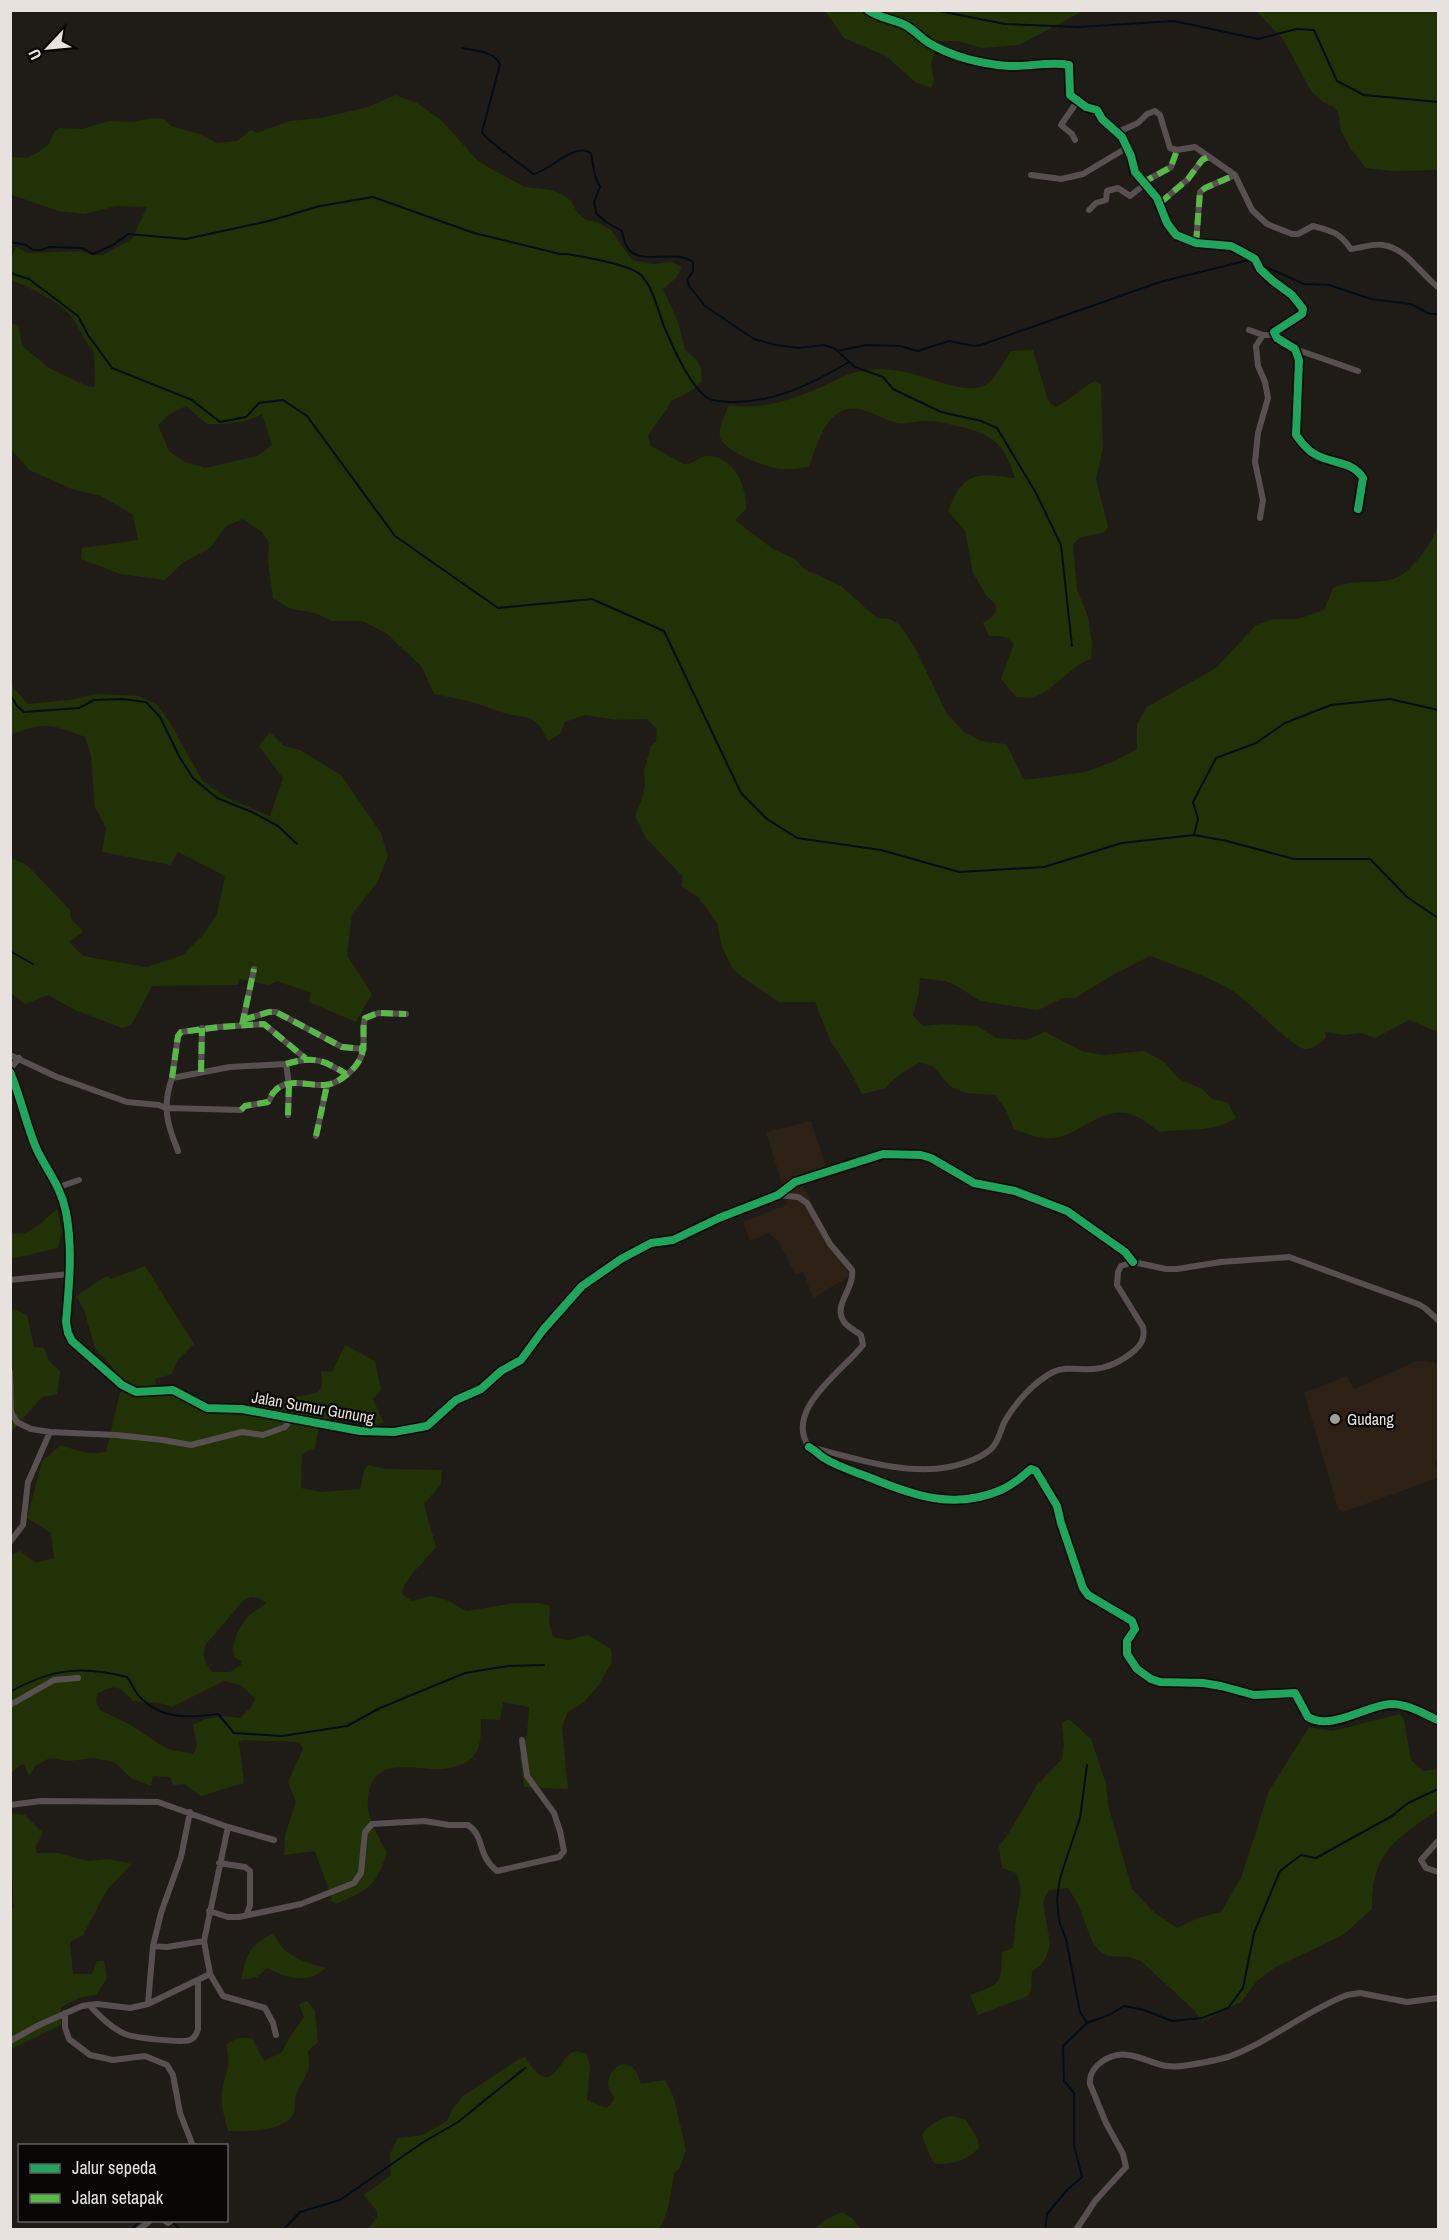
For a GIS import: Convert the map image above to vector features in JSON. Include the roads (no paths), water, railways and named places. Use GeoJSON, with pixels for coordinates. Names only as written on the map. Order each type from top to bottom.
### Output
{"type":"FeatureCollection","features":[{"type":"Feature","properties":{"kind":"street"},"geometry":{"type":"LineString","coordinates":[[868,10],[906,26],[929,43],[971,60],[1012,66],[1068,64],[1070,69],[1069,92],[1077,102],[1097,110],[1102,119],[1118,132],[1128,147],[1135,172],[1160,203],[1167,223],[1176,235],[1196,243],[1231,246],[1255,259],[1260,269],[1292,295],[1303,309],[1302,314],[1276,330],[1274,335]]}},
{"type":"Feature","properties":{"kind":"street"},"geometry":{"type":"LineString","coordinates":[[1075,140],[1072,134],[1061,125],[1077,102]]}},
{"type":"Feature","properties":{"kind":"street"},"geometry":{"type":"LineString","coordinates":[[1118,132],[1138,123],[1147,114],[1155,111],[1160,115],[1170,148],[1177,150],[1195,147],[1235,175],[1252,210],[1268,224],[1292,234],[1298,234],[1312,226],[1334,231],[1351,249],[1382,244],[1393,248],[1411,258],[1423,275],[1438,286]]}},
{"type":"Feature","properties":{"kind":"street"},"geometry":{"type":"LineString","coordinates":[[1031,175],[1061,179],[1083,174],[1128,147]]}},
{"type":"Feature","properties":{"kind":"street"},"geometry":{"type":"LineString","coordinates":[[1089,210],[1096,202],[1106,200],[1107,191],[1118,188],[1130,196],[1143,184],[1170,167],[1177,150]]}},
{"type":"Feature","properties":{"kind":"street"},"geometry":{"type":"LineString","coordinates":[[1160,203],[1188,179],[1202,160],[1208,157]]}},
{"type":"Feature","properties":{"kind":"street"},"geometry":{"type":"LineString","coordinates":[[1196,243],[1200,192],[1235,175]]}},
{"type":"Feature","properties":{"kind":"street"},"geometry":{"type":"LineString","coordinates":[[1249,330],[1263,335],[1274,335],[1295,349],[1358,371]]}},
{"type":"Feature","properties":{"kind":"street"},"geometry":{"type":"LineString","coordinates":[[1260,518],[1263,500],[1255,462],[1258,433],[1266,407],[1268,390],[1258,366],[1256,345],[1263,335]]}},
{"type":"Feature","properties":{"kind":"street"},"geometry":{"type":"LineString","coordinates":[[1295,349],[1299,360],[1296,435],[1314,454],[1355,468],[1360,473],[1363,478],[1358,509]]}},
{"type":"Feature","properties":{"kind":"street"},"geometry":{"type":"LineString","coordinates":[[242,1022],[255,969]]}},
{"type":"Feature","properties":{"kind":"street"},"geometry":{"type":"LineString","coordinates":[[178,1151],[168,1127],[166,1108],[178,1036],[186,1031],[242,1022],[269,1012],[276,1012],[342,1047],[364,1049]]}},
{"type":"Feature","properties":{"kind":"street"},"geometry":{"type":"LineString","coordinates":[[10,1055],[36,1068],[118,1099],[166,1108],[241,1110],[244,1106],[268,1102],[276,1089],[289,1084],[327,1085],[346,1074],[358,1062],[364,1049],[365,1018],[378,1013],[406,1014]]}},
{"type":"Feature","properties":{"kind":"street"},"geometry":{"type":"LineString","coordinates":[[242,1022],[264,1024],[305,1058]]}},
{"type":"Feature","properties":{"kind":"street"},"geometry":{"type":"LineString","coordinates":[[201,1072],[202,1028]]}},
{"type":"Feature","properties":{"kind":"street"},"geometry":{"type":"LineString","coordinates":[[10,1070],[19,1058]]}},
{"type":"Feature","properties":{"kind":"street"},"geometry":{"type":"LineString","coordinates":[[172,1078],[230,1067],[286,1064],[305,1058],[317,1060],[346,1074]]}},
{"type":"Feature","properties":{"kind":"street"},"geometry":{"type":"LineString","coordinates":[[286,1064],[289,1084],[288,1115]]}},
{"type":"Feature","properties":{"kind":"street","name":"Jalan Sumur Gunung"},"geometry":{"type":"LineString","coordinates":[[10,1070],[36,1148],[59,1187],[66,1212],[69,1238],[66,1322],[72,1341],[122,1385],[136,1392],[173,1390],[207,1408],[243,1409],[360,1431],[394,1431],[427,1426],[456,1400],[481,1389],[501,1371],[521,1360],[543,1330],[582,1286],[621,1259],[651,1243],[673,1240],[719,1218],[778,1195],[795,1182],[883,1154],[921,1155],[939,1161],[957,1175],[974,1183],[1015,1191],[1067,1211],[1125,1252],[1132,1262]]}},
{"type":"Feature","properties":{"kind":"street"},"geometry":{"type":"LineString","coordinates":[[316,1136],[327,1085]]}},
{"type":"Feature","properties":{"kind":"street"},"geometry":{"type":"LineString","coordinates":[[59,1187],[79,1180]]}},
{"type":"Feature","properties":{"kind":"street"},"geometry":{"type":"LineString","coordinates":[[778,1195],[798,1197],[807,1203],[830,1244],[852,1270],[852,1279],[843,1299],[840,1313],[844,1322],[861,1335],[863,1341],[856,1353],[816,1395],[807,1408],[803,1431],[809,1447],[826,1460],[889,1486],[931,1498],[961,1499],[982,1496],[1001,1490],[1031,1469],[1038,1472],[1057,1506],[1060,1523],[1083,1588],[1088,1595],[1132,1621],[1135,1629],[1127,1641],[1127,1654],[1137,1669],[1151,1679],[1160,1682],[1203,1683],[1254,1695],[1295,1693],[1308,1717],[1320,1722],[1388,1704],[1402,1706],[1438,1720]]}},
{"type":"Feature","properties":{"kind":"street"},"geometry":{"type":"LineString","coordinates":[[809,1447],[850,1459],[930,1469],[951,1467],[977,1458],[992,1449],[1009,1415],[1024,1396],[1049,1374],[1060,1370],[1108,1366],[1126,1357],[1142,1343],[1143,1327],[1121,1293],[1116,1279],[1121,1266],[1132,1262],[1177,1269],[1221,1262],[1289,1257],[1418,1304],[1438,1320]]}},
{"type":"Feature","properties":{"kind":"street"},"geometry":{"type":"LineString","coordinates":[[10,1280],[69,1274]]}},
{"type":"Feature","properties":{"kind":"street"},"geometry":{"type":"LineString","coordinates":[[10,1372],[11,1412],[17,1422],[31,1429],[50,1432],[116,1434],[191,1445],[242,1432],[263,1435],[285,1427],[292,1418]]}},
{"type":"Feature","properties":{"kind":"street"},"geometry":{"type":"LineString","coordinates":[[10,1542],[23,1525],[28,1482],[50,1432]]}},
{"type":"Feature","properties":{"kind":"street"},"geometry":{"type":"LineString","coordinates":[[10,1705],[54,1680],[78,1678]]}},
{"type":"Feature","properties":{"kind":"street"},"geometry":{"type":"LineString","coordinates":[[209,1911],[234,1918],[301,1904],[354,1883],[361,1873],[365,1832],[372,1824],[424,1821],[468,1825],[478,1835],[485,1858],[497,1871],[562,1856],[564,1851],[557,1820],[527,1776],[522,1740]]}},
{"type":"Feature","properties":{"kind":"street"},"geometry":{"type":"LineString","coordinates":[[10,1805],[41,1801],[158,1802],[228,1827],[274,1840]]}},
{"type":"Feature","properties":{"kind":"street"},"geometry":{"type":"LineString","coordinates":[[148,2004],[153,1946],[161,1912],[181,1857],[190,1812]]}},
{"type":"Feature","properties":{"kind":"street"},"geometry":{"type":"LineString","coordinates":[[228,1827],[204,1941],[210,1974],[223,1996],[265,2008],[276,2035]]}},
{"type":"Feature","properties":{"kind":"street"},"geometry":{"type":"LineString","coordinates":[[1438,1841],[1421,1860],[1426,1868],[1438,1872]]}},
{"type":"Feature","properties":{"kind":"street"},"geometry":{"type":"LineString","coordinates":[[219,1863],[245,1867],[250,1871],[250,1905],[247,1914]]}},
{"type":"Feature","properties":{"kind":"street"},"geometry":{"type":"LineString","coordinates":[[153,1946],[167,1947],[204,1941]]}},
{"type":"Feature","properties":{"kind":"street"},"geometry":{"type":"LineString","coordinates":[[10,2041],[65,2013],[89,2005],[130,2008],[148,2004],[198,1982],[210,1974]]}},
{"type":"Feature","properties":{"kind":"street"},"geometry":{"type":"LineString","coordinates":[[89,2005],[108,2024],[126,2034],[135,2037],[188,2040],[194,2037],[198,2029],[198,1982]]}},
{"type":"Feature","properties":{"kind":"street"},"geometry":{"type":"LineString","coordinates":[[1076,2229],[1095,2201],[1126,2167],[1123,2154],[1106,2123],[1090,2084],[1089,2078],[1093,2069],[1105,2060],[1113,2055],[1128,2054],[1174,2067],[1196,2064],[1228,2056],[1260,2042],[1322,2006],[1347,1995],[1360,1993],[1407,2002],[1438,1998]]}},
{"type":"Feature","properties":{"kind":"street"},"geometry":{"type":"LineString","coordinates":[[65,2013],[65,2027],[69,2039],[90,2055],[112,2060],[145,2056],[167,2065],[173,2075],[180,2113],[193,2144]]}},
{"type":"Feature","properties":{"kind":"waterway"},"geometry":{"type":"LineString","coordinates":[[934,10],[1005,24],[1079,27],[1174,21],[1258,39],[1296,29],[1314,30],[1337,81],[1364,95],[1438,102]]}},
{"type":"Feature","properties":{"kind":"waterway"},"geometry":{"type":"LineString","coordinates":[[462,48],[489,54],[500,64],[482,132],[485,136],[533,174],[577,151],[591,153],[595,176],[600,187],[594,202],[596,213],[622,231],[626,245],[631,252],[647,257],[685,258],[693,262],[693,271],[687,280],[705,306],[754,339],[799,348],[824,345],[834,348],[855,367],[883,377],[893,389],[941,412],[981,421],[997,428],[1036,493],[1061,545],[1072,646]]}},
{"type":"Feature","properties":{"kind":"waterway"},"geometry":{"type":"LineString","coordinates":[[10,242],[26,245],[33,250],[50,247],[82,248],[93,254],[113,245],[128,234],[186,239],[269,221],[320,206],[373,197],[474,233],[560,254],[606,262],[635,271],[641,275],[650,288],[664,326],[684,368],[702,393],[713,400],[730,402],[777,396],[807,385],[849,362]]}},
{"type":"Feature","properties":{"kind":"waterway"},"geometry":{"type":"LineString","coordinates":[[837,351],[866,345],[900,346],[918,351],[949,341],[974,346],[981,345],[1160,282],[1249,260],[1253,262]]}},
{"type":"Feature","properties":{"kind":"waterway"},"geometry":{"type":"LineString","coordinates":[[1259,264],[1304,284],[1329,285],[1371,299],[1411,304],[1430,314],[1438,314]]}},
{"type":"Feature","properties":{"kind":"waterway"},"geometry":{"type":"LineString","coordinates":[[10,273],[29,279],[78,316],[88,335],[112,368],[192,400],[220,422],[246,417],[259,403],[283,400],[307,416],[395,536],[498,608],[592,599],[664,631],[741,793],[767,819],[797,838],[881,850],[959,872],[1044,867],[1122,843],[1194,835],[1227,841],[1294,859],[1370,859],[1407,897],[1438,918]]}},
{"type":"Feature","properties":{"kind":"waterway"},"geometry":{"type":"LineString","coordinates":[[10,695],[24,712],[79,708],[94,700],[122,699],[146,702],[160,717],[180,758],[193,778],[217,798],[252,812],[278,826],[297,844]]}},
{"type":"Feature","properties":{"kind":"waterway"},"geometry":{"type":"LineString","coordinates":[[1194,835],[1198,819],[1193,802],[1216,758],[1256,743],[1285,723],[1331,705],[1390,699],[1438,710]]}},
{"type":"Feature","properties":{"kind":"waterway"},"geometry":{"type":"LineString","coordinates":[[10,951],[33,964]]}},
{"type":"Feature","properties":{"kind":"waterway"},"geometry":{"type":"LineString","coordinates":[[10,1692],[39,1678],[67,1671],[111,1673],[127,1677],[139,1696],[157,1710],[176,1716],[218,1714],[234,1733],[282,1736],[347,1726],[380,1708],[465,1673],[508,1666],[544,1665]]}},
{"type":"Feature","properties":{"kind":"waterway"},"geometry":{"type":"LineString","coordinates":[[1087,1765],[1080,1818],[1060,1878],[1057,1899],[1059,1921],[1066,1939],[1080,2012],[1087,2023]]}},
{"type":"Feature","properties":{"kind":"waterway"},"geometry":{"type":"LineString","coordinates":[[1045,2230],[1047,2214],[1067,2190],[1082,2177],[1074,2145],[1074,2093],[1064,2081],[1063,2046],[1087,2023],[1109,2015],[1124,2006],[1144,2010],[1172,2021],[1202,2018],[1228,2008],[1243,1988],[1254,1933],[1280,1871],[1301,1855],[1316,1858],[1392,1816],[1408,1803],[1438,1789]]}},
{"type":"Feature","properties":{"kind":"waterway"},"geometry":{"type":"LineString","coordinates":[[283,2230],[300,2212],[340,2200],[422,2143],[458,2122],[525,2068]]}},
{"type":"Feature","properties":{"kind":"waterway"},"geometry":{"type":"LineString","coordinates":[[131,2230],[139,2222]]}},
{"type":"Feature","properties":{"kind":"waterway"},"geometry":{"type":"LineString","coordinates":[[172,2222],[181,2230]]}},
{"type":"Feature","properties":{"kind":"place","name":"Gudang"},"geometry":{"type":"Point","coordinates":[1335,1419]}}]}
